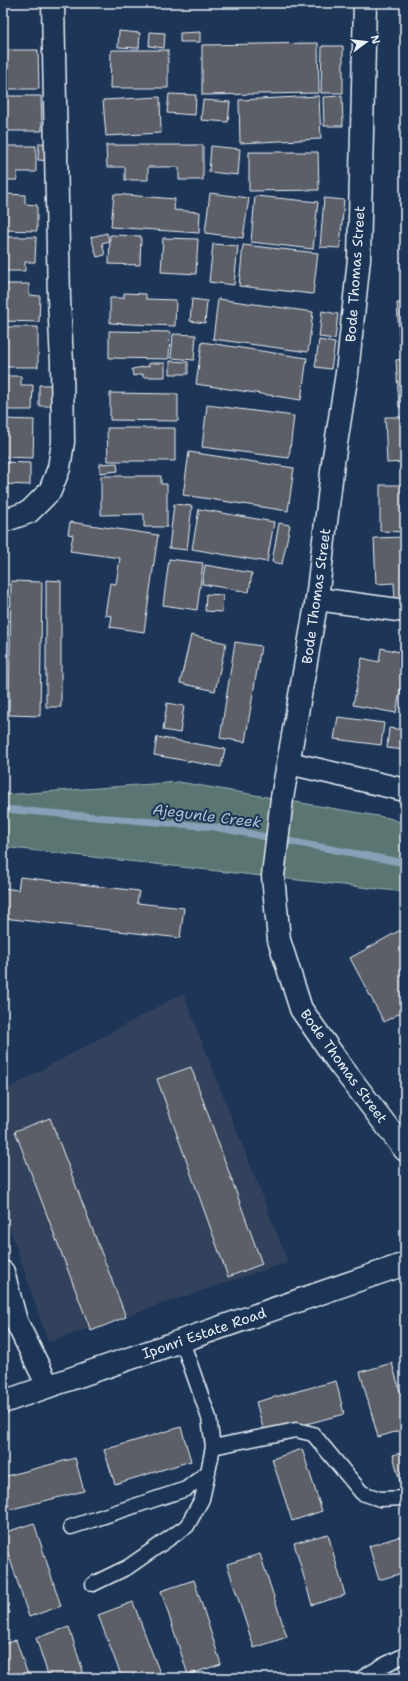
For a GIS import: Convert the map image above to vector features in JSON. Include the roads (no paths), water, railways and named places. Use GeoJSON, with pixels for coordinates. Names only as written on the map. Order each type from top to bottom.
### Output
{"type":"FeatureCollection","features":[{"type":"Feature","properties":{"kind":"street"},"geometry":{"type":"LineString","coordinates":[[3,521],[29,512],[50,491],[59,468],[63,442],[53,3]]}},
{"type":"Feature","properties":{"kind":"street","name":"Bode Thomas Street"},"geometry":{"type":"LineString","coordinates":[[365,3],[359,259],[347,374],[317,599],[282,798],[273,876],[279,940],[301,1009],[340,1065],[405,1150]]}},
{"type":"Feature","properties":{"kind":"street"},"geometry":{"type":"LineString","coordinates":[[317,599],[405,611]]}},
{"type":"Feature","properties":{"kind":"street"},"geometry":{"type":"LineString","coordinates":[[289,763],[405,790]]}},
{"type":"Feature","properties":{"kind":"street","name":"Iponri Estate Road"},"geometry":{"type":"LineString","coordinates":[[3,1402],[405,1264]]}},
{"type":"Feature","properties":{"kind":"street"},"geometry":{"type":"LineString","coordinates":[[3,1272],[16,1321],[48,1386]]}},
{"type":"Feature","properties":{"kind":"lane"},"geometry":{"type":"LineString","coordinates":[[93,1584],[128,1567],[187,1526],[202,1499],[213,1447],[210,1418],[182,1340]]}},
{"type":"Feature","properties":{"kind":"lane"},"geometry":{"type":"LineString","coordinates":[[213,1447],[296,1430],[313,1434],[362,1493],[380,1499],[405,1498]]}},
{"type":"Feature","properties":{"kind":"lane"},"geometry":{"type":"LineString","coordinates":[[71,1527],[186,1489],[208,1472]]}},
{"type":"Feature","properties":{"kind":"lane"},"geometry":{"type":"LineString","coordinates":[[362,1678],[405,1655]]}},
{"type":"Feature","properties":{"kind":"waterway","name":"Ajegunle Creek"},"geometry":{"type":"LineString","coordinates":[[3,809],[214,827],[405,863]]}}]}
